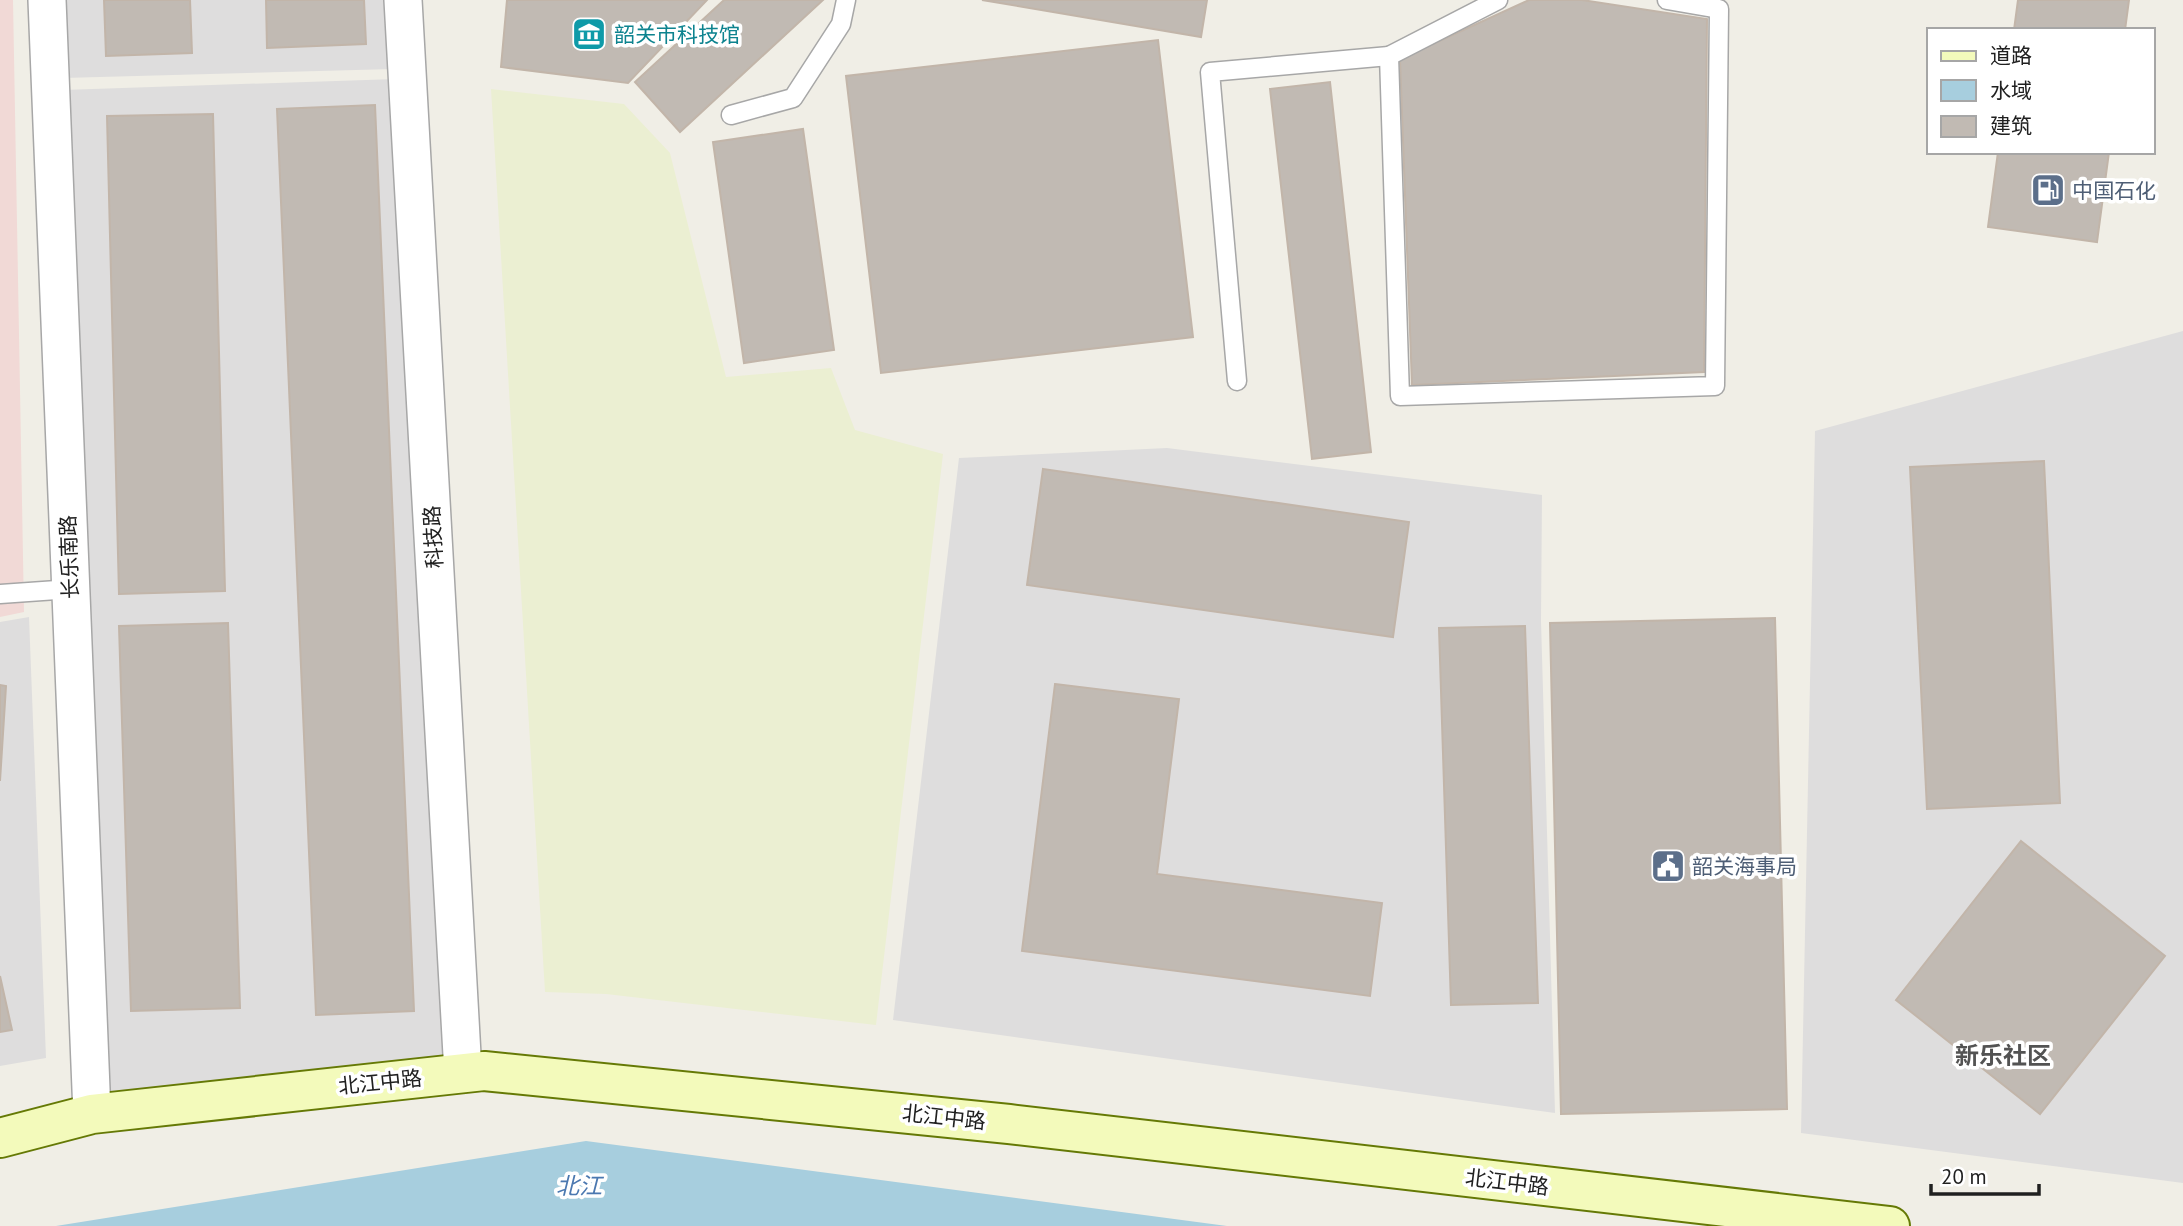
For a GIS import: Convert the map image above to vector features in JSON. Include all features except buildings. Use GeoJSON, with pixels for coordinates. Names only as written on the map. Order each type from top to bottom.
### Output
{"type":"FeatureCollection","features":[{"type":"Feature","properties":{"kind":"street","name":"长乐南路"},"geometry":{"type":"LineString","coordinates":[[47,0],[92,1114]]}},
{"type":"Feature","properties":{"kind":"street","name":"科技路"},"geometry":{"type":"LineString","coordinates":[[404,0],[463,1073]]}},
{"type":"Feature","properties":{"kind":"street","name":"北江中路"},"geometry":{"type":"LineString","coordinates":[[0,1138],[92,1114],[484,1071],[1009,1124],[1890,1226]]}},
{"type":"Feature","properties":{"kind":"lane"},"geometry":{"type":"LineString","coordinates":[[731,115],[793,99],[841,24],[846,0]]}},
{"type":"Feature","properties":{"kind":"lane"},"geometry":{"type":"LineString","coordinates":[[1237,381],[1210,72],[1389,56],[1498,0]]}},
{"type":"Feature","properties":{"kind":"lane"},"geometry":{"type":"LineString","coordinates":[[1389,56],[1400,396],[1714,386],[1718,9],[1667,0]]}},
{"type":"Feature","properties":{"kind":"lane"},"geometry":{"type":"LineString","coordinates":[[0,594],[71,589]]}},
{"type":"Feature","properties":{"kind":"shaded area"},"geometry":{"type":"Polygon","coordinates":[[[0,0],[13,0],[24,612],[0,617],[0,0]]]}},
{"type":"Feature","properties":{"kind":"shaded area"},"geometry":{"type":"Polygon","coordinates":[[[60,0],[390,0],[393,69],[63,78],[60,0]]]}},
{"type":"Feature","properties":{"kind":"shaded area"},"geometry":{"type":"Polygon","coordinates":[[[396,79],[455,1064],[103,1105],[63,90],[396,79]]]}},
{"type":"Feature","properties":{"kind":"shaded area"},"geometry":{"type":"Polygon","coordinates":[[[2183,331],[2183,1183],[1801,1133],[1815,431],[2183,331]]]}},
{"type":"Feature","properties":{"kind":"shaded area"},"geometry":{"type":"Polygon","coordinates":[[[1167,448],[1542,495],[1541,621],[1555,1113],[893,1020],[959,458],[1167,448]]]}},
{"type":"Feature","properties":{"kind":"shaded area"},"geometry":{"type":"Polygon","coordinates":[[[29,617],[46,1058],[0,1066],[0,622],[29,617]]]}},
{"type":"Feature","properties":{"kind":"green space"},"geometry":{"type":"Polygon","coordinates":[[[491,89],[624,104],[670,153],[726,377],[831,368],[855,430],[943,454],[876,1025],[606,994],[545,992],[491,89]]]}},
{"type":"Feature","properties":{"kind":"water","name":"北江"},"geometry":{"type":"Polygon","coordinates":[[[586,1141],[1227,1226],[56,1226],[586,1141]]]}},
{"type":"Feature","properties":{"kind":"place","name":"韶关市科技馆"},"geometry":{"type":"Point","coordinates":[589,34]}},
{"type":"Feature","properties":{"kind":"place","name":"中国石化"},"geometry":{"type":"Point","coordinates":[2048,190]}},
{"type":"Feature","properties":{"kind":"place","name":"韶关海事局"},"geometry":{"type":"Point","coordinates":[1668,866]}},
{"type":"Feature","properties":{"kind":"district","name":"新乐社区"},"geometry":{"type":"Point","coordinates":[2003,1055]}}]}
